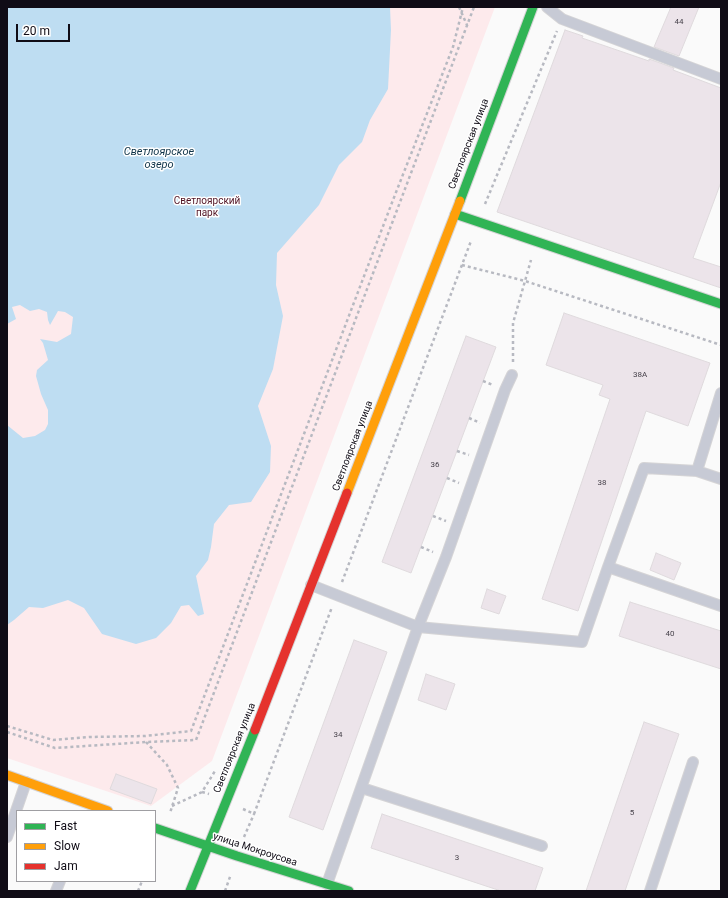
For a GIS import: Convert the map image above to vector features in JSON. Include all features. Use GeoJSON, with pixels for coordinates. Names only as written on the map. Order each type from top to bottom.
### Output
{"type":"FeatureCollection","features":[{"type":"Feature","properties":{"kind":"main road","name":"Светлоярская улица"},"geometry":{"type":"LineString","coordinates":[[190,891],[455,214],[532,7]]}},
{"type":"Feature","properties":{"kind":"main road"},"geometry":{"type":"LineString","coordinates":[[455,214],[721,304]]}},
{"type":"Feature","properties":{"kind":"main road"},"geometry":{"type":"LineString","coordinates":[[7,775],[85,807],[102,810]]}},
{"type":"Feature","properties":{"kind":"main road","name":"улица Мокроусова"},"geometry":{"type":"LineString","coordinates":[[156,828],[347,891]]}},
{"type":"Feature","properties":{"kind":"lane"},"geometry":{"type":"LineString","coordinates":[[547,7],[562,19],[721,78]]}},
{"type":"Feature","properties":{"kind":"lane"},"geometry":{"type":"LineString","coordinates":[[327,884],[418,627],[446,557],[505,390],[512,375]]}},
{"type":"Feature","properties":{"kind":"lane"},"geometry":{"type":"LineString","coordinates":[[696,471],[721,393]]}},
{"type":"Feature","properties":{"kind":"lane"},"geometry":{"type":"LineString","coordinates":[[310,585],[418,627],[582,642],[644,468],[696,471],[721,479]]}},
{"type":"Feature","properties":{"kind":"lane"},"geometry":{"type":"LineString","coordinates":[[608,567],[721,606]]}},
{"type":"Feature","properties":{"kind":"lane"},"geometry":{"type":"LineString","coordinates":[[650,891],[694,762]]}},
{"type":"Feature","properties":{"kind":"lane"},"geometry":{"type":"LineString","coordinates":[[16,810],[26,782]]}},
{"type":"Feature","properties":{"kind":"lane"},"geometry":{"type":"LineString","coordinates":[[362,788],[542,846]]}},
{"type":"Feature","properties":{"kind":"lane"},"geometry":{"type":"LineString","coordinates":[[7,837],[16,811]]}},
{"type":"Feature","properties":{"kind":"path"},"geometry":{"type":"LineString","coordinates":[[459,7],[467,25]]}},
{"type":"Feature","properties":{"kind":"path"},"geometry":{"type":"LineString","coordinates":[[7,726],[53,740],[89,737],[145,736],[191,731],[453,47],[463,7]]}},
{"type":"Feature","properties":{"kind":"path"},"geometry":{"type":"LineString","coordinates":[[7,732],[55,748],[196,740],[474,7]]}},
{"type":"Feature","properties":{"kind":"path"},"geometry":{"type":"LineString","coordinates":[[202,792],[254,814],[478,222],[562,19]]}},
{"type":"Feature","properties":{"kind":"path"},"geometry":{"type":"LineString","coordinates":[[512,375],[513,323],[536,241]]}},
{"type":"Feature","properties":{"kind":"path"},"geometry":{"type":"LineString","coordinates":[[462,265],[525,281],[721,345]]}},
{"type":"Feature","properties":{"kind":"path"},"geometry":{"type":"LineString","coordinates":[[146,742],[167,765],[178,788]]}},
{"type":"Feature","properties":{"kind":"green space","name":"Светлоярское озеро"},"geometry":{"type":"Polygon","coordinates":[[[7,7],[495,7],[212,761],[151,806],[7,758],[7,7]]]}},
{"type":"Feature","properties":{"kind":"water","name":"Светлоярское озеро"},"geometry":{"type":"Polygon","coordinates":[[[7,7],[390,7],[391,30],[388,89],[370,120],[362,142],[339,165],[319,205],[277,253],[276,285],[283,316],[273,369],[258,406],[271,446],[270,472],[251,502],[229,505],[214,524],[208,560],[196,576],[204,614],[198,616],[189,605],[181,606],[171,623],[156,638],[136,644],[102,634],[84,608],[68,600],[43,608],[29,607],[7,625],[7,425],[23,438],[35,436],[45,430],[48,424],[48,410],[41,394],[36,376],[37,370],[48,360],[43,343],[40,339],[57,342],[71,334],[73,317],[65,312],[58,311],[50,325],[47,312],[39,309],[30,311],[20,305],[12,307],[16,319],[7,324],[7,7]]]}},
{"type":"Feature","properties":{"kind":"building"},"geometry":{"type":"Polygon","coordinates":[[[671,7],[699,7],[679,56],[654,47],[671,7]]]}},
{"type":"Feature","properties":{"kind":"building"},"geometry":{"type":"Polygon","coordinates":[[[565,30],[583,36],[582,38],[674,68],[673,70],[721,88],[721,182],[693,258],[721,267],[721,288],[497,212],[565,30]]]}},
{"type":"Feature","properties":{"kind":"building"},"geometry":{"type":"Polygon","coordinates":[[[564,313],[710,363],[688,426],[646,411],[578,611],[542,599],[610,399],[599,395],[603,385],[546,365],[564,313]]]}},
{"type":"Feature","properties":{"kind":"building"},"geometry":{"type":"Polygon","coordinates":[[[466,336],[496,347],[411,573],[382,562],[466,336]]]}},
{"type":"Feature","properties":{"kind":"building"},"geometry":{"type":"Polygon","coordinates":[[[656,553],[681,563],[674,580],[650,570],[656,553]]]}},
{"type":"Feature","properties":{"kind":"building"},"geometry":{"type":"Polygon","coordinates":[[[487,589],[506,596],[499,614],[481,608],[487,589]]]}},
{"type":"Feature","properties":{"kind":"building"},"geometry":{"type":"Polygon","coordinates":[[[630,602],[721,631],[721,669],[619,636],[630,602]]]}},
{"type":"Feature","properties":{"kind":"building"},"geometry":{"type":"Polygon","coordinates":[[[354,640],[387,652],[323,830],[289,817],[354,640]]]}},
{"type":"Feature","properties":{"kind":"building"},"geometry":{"type":"Polygon","coordinates":[[[426,674],[455,684],[446,710],[418,700],[426,674]]]}},
{"type":"Feature","properties":{"kind":"building"},"geometry":{"type":"Polygon","coordinates":[[[644,722],[679,734],[625,891],[586,891],[644,722]]]}},
{"type":"Feature","properties":{"kind":"building"},"geometry":{"type":"Polygon","coordinates":[[[116,774],[157,789],[151,804],[110,789],[116,774]]]}},
{"type":"Feature","properties":{"kind":"building"},"geometry":{"type":"Polygon","coordinates":[[[382,814],[543,868],[535,891],[501,891],[371,848],[382,814]]]}},
{"type":"Feature","properties":{"kind":"traffic: fast"},"geometry":{"type":"LineString","coordinates":[[460,201],[533,7]]}},
{"type":"Feature","properties":{"kind":"traffic: fast"},"geometry":{"type":"LineString","coordinates":[[455,214],[721,304]]}},
{"type":"Feature","properties":{"kind":"traffic: fast"},"geometry":{"type":"LineString","coordinates":[[190,891],[255,730]]}},
{"type":"Feature","properties":{"kind":"traffic: fast"},"geometry":{"type":"LineString","coordinates":[[156,828],[237,856],[349,891]]}},
{"type":"Feature","properties":{"kind":"traffic: slow"},"geometry":{"type":"LineString","coordinates":[[347,493],[460,201]]}},
{"type":"Feature","properties":{"kind":"traffic: slow"},"geometry":{"type":"LineString","coordinates":[[7,775],[105,810]]}},
{"type":"Feature","properties":{"kind":"traffic: jam"},"geometry":{"type":"LineString","coordinates":[[255,730],[347,493]]}},
{"type":"Feature","properties":{"kind":"park label","name":"Светлоярский парк"},"geometry":{"type":"Point","coordinates":[207,206]}}]}
